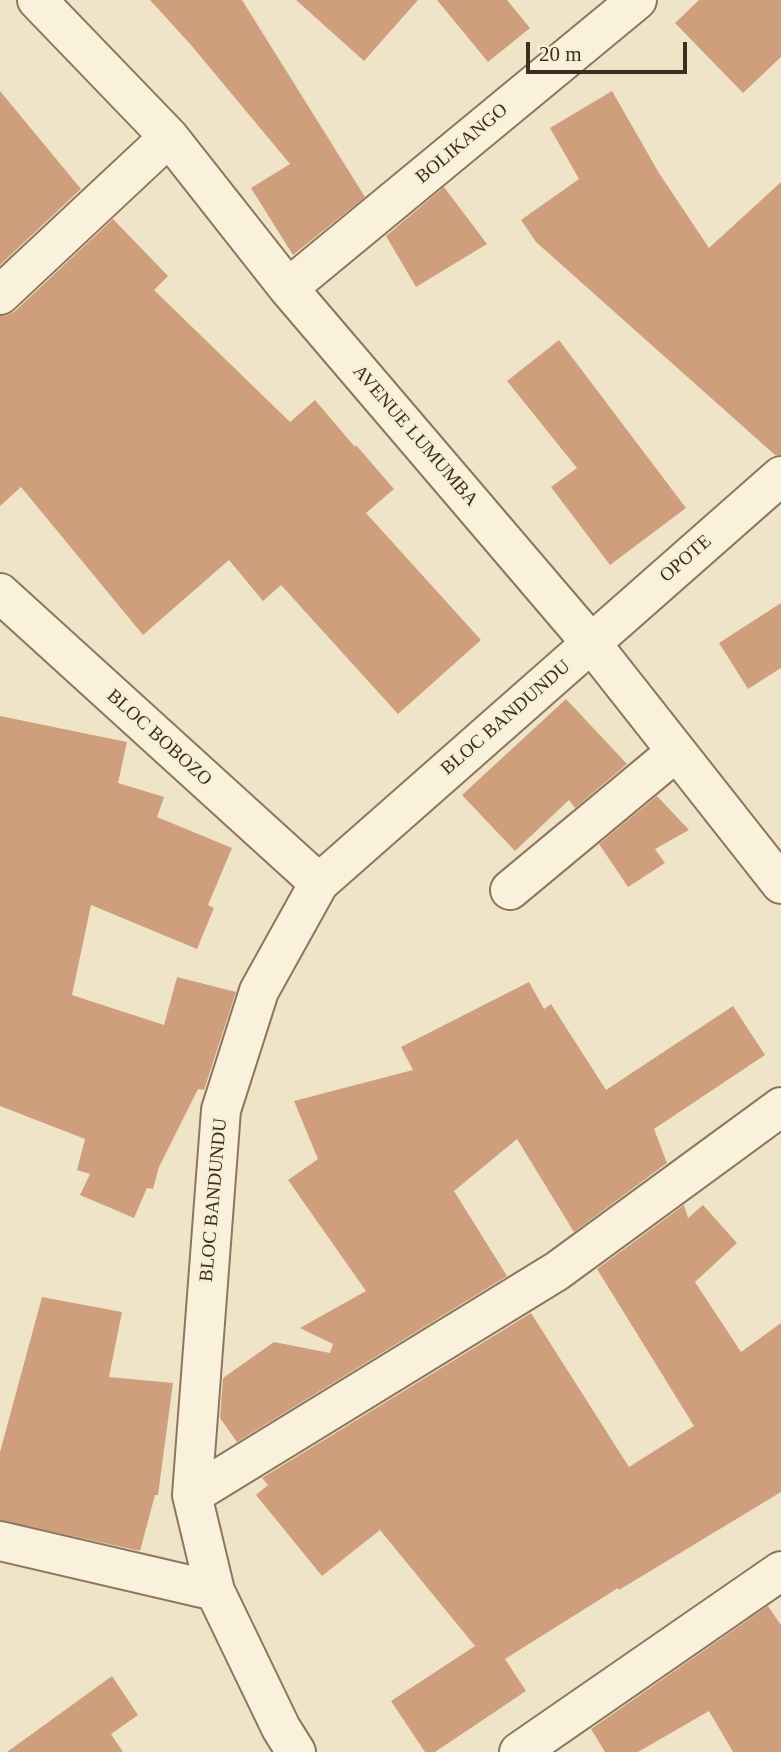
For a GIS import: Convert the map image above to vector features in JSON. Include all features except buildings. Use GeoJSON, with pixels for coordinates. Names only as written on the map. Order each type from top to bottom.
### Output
{"type":"FeatureCollection","features":[{"type":"Feature","properties":{"kind":"street","name":"AVENUE LUMUMBA"},"geometry":{"type":"LineString","coordinates":[[37,0],[169,136],[288,288],[591,643],[781,884]]}},
{"type":"Feature","properties":{"kind":"street","name":"BOLIKANGO"},"geometry":{"type":"LineString","coordinates":[[288,288],[637,0]]}},
{"type":"Feature","properties":{"kind":"street"},"geometry":{"type":"LineString","coordinates":[[0,295],[169,136]]}},
{"type":"Feature","properties":{"kind":"street","name":"OPOTE"},"geometry":{"type":"LineString","coordinates":[[591,643],[781,476]]}},
{"type":"Feature","properties":{"kind":"street","name":"BLOC BOBOZO"},"geometry":{"type":"LineString","coordinates":[[0,593],[319,883]]}},
{"type":"Feature","properties":{"kind":"street","name":"BLOC BANDUNDU"},"geometry":{"type":"LineString","coordinates":[[296,1752],[281,1728],[215,1591],[192,1495],[221,1111],[259,991],[319,883],[591,643]]}},
{"type":"Feature","properties":{"kind":"street"},"geometry":{"type":"LineString","coordinates":[[510,890],[676,752]]}},
{"type":"Feature","properties":{"kind":"street"},"geometry":{"type":"LineString","coordinates":[[192,1495],[557,1271],[781,1107]]}},
{"type":"Feature","properties":{"kind":"street"},"geometry":{"type":"LineString","coordinates":[[0,1541],[215,1591]]}},
{"type":"Feature","properties":{"kind":"street"},"geometry":{"type":"LineString","coordinates":[[519,1752],[781,1571]]}}]}
